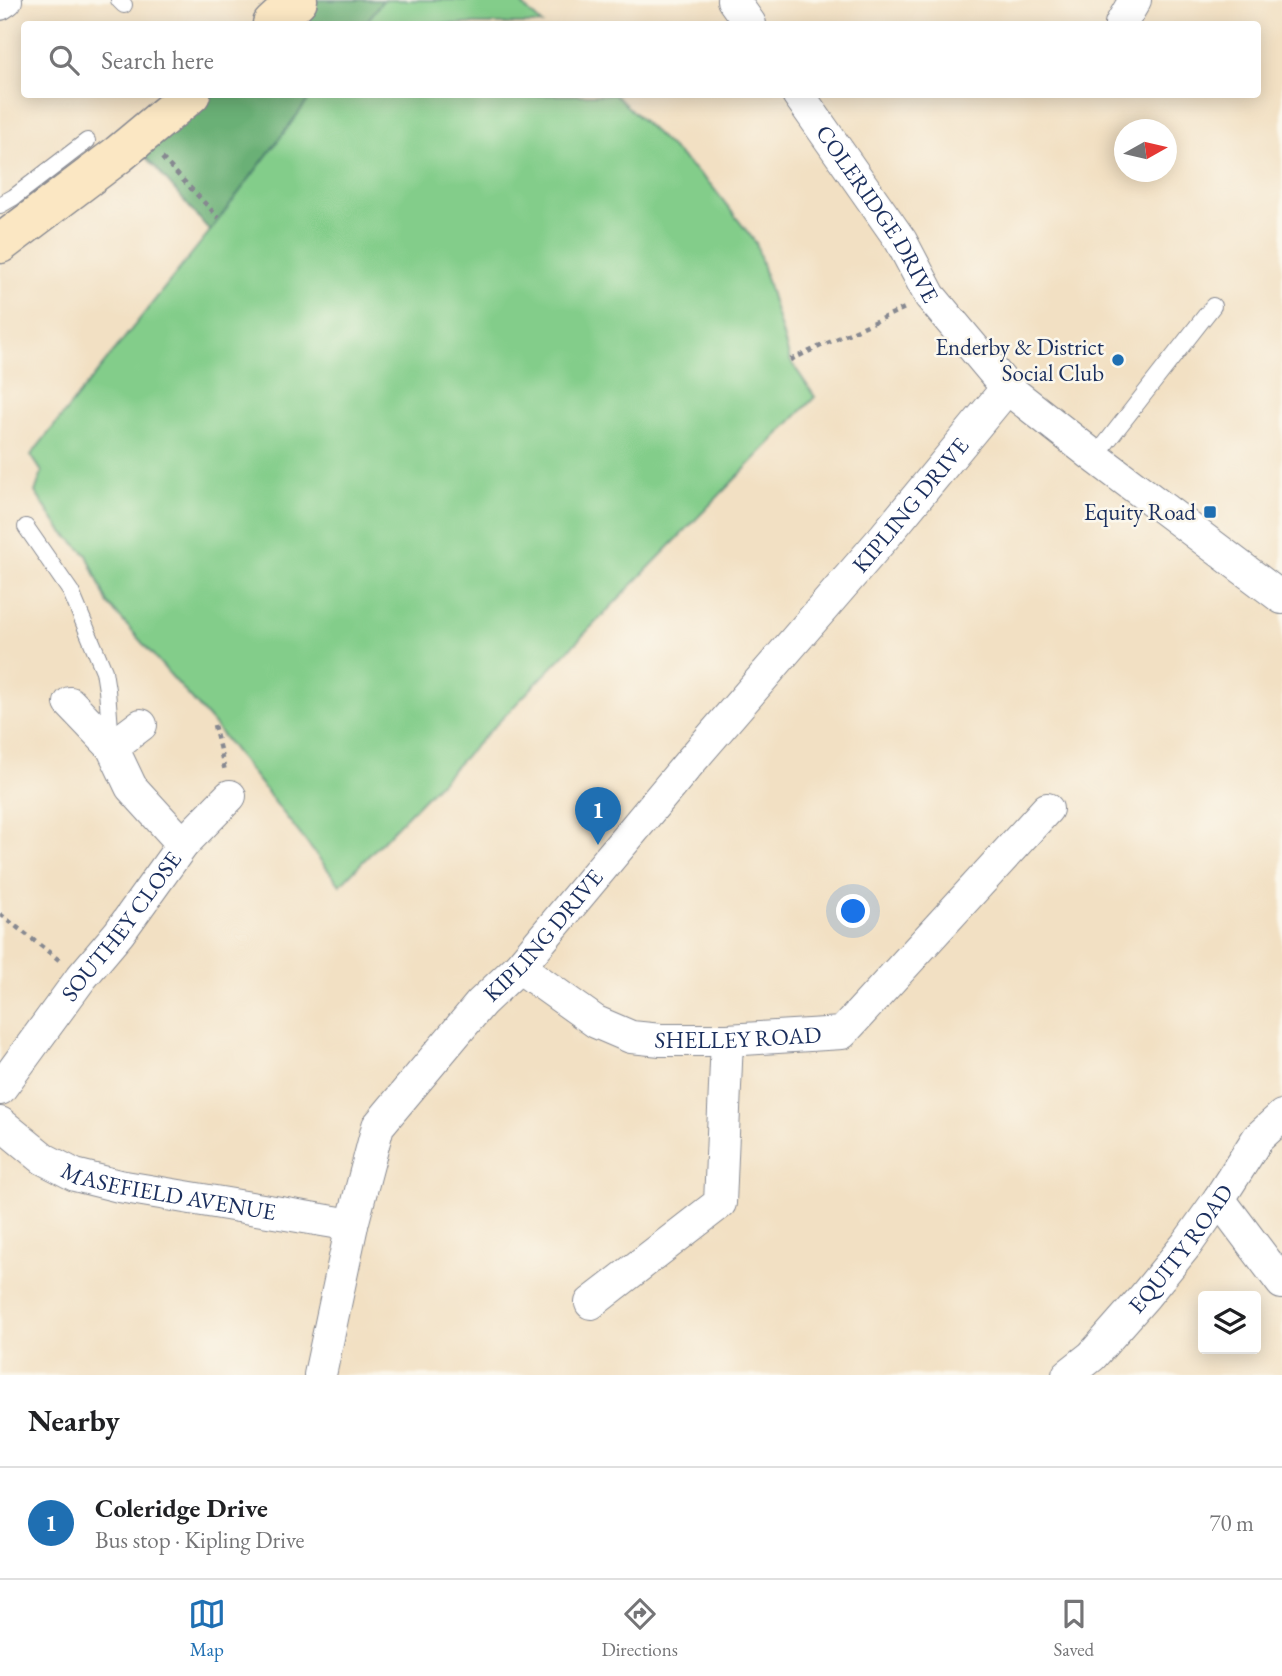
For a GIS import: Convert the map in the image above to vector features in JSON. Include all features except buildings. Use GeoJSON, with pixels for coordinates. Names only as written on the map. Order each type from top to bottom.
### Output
{"type":"FeatureCollection","features":[{"type":"Feature","properties":{"kind":"street"},"geometry":{"type":"LineString","coordinates":[[0,4],[6,0]]}},
{"type":"Feature","properties":{"kind":"street"},"geometry":{"type":"LineString","coordinates":[[275,21],[298,0]]}},
{"type":"Feature","properties":{"kind":"street"},"geometry":{"type":"LineString","coordinates":[[733,0],[748,21]]}},
{"type":"Feature","properties":{"kind":"street"},"geometry":{"type":"LineString","coordinates":[[1123,21],[1135,0]]}},
{"type":"Feature","properties":{"kind":"street"},"geometry":{"type":"LineString","coordinates":[[0,244],[186,98]]}},
{"type":"Feature","properties":{"kind":"street","name":"COLERIDGE DRIVE"},"geometry":{"type":"LineString","coordinates":[[801,98],[901,241],[930,296],[1007,388],[1282,598]]}},
{"type":"Feature","properties":{"kind":"street","name":"KIPLING DRIVE"},"geometry":{"type":"LineString","coordinates":[[320,1375],[352,1225],[378,1126],[481,1003],[519,967],[1007,388]]}},
{"type":"Feature","properties":{"kind":"street","name":"SOUTHEY CLOSE"},"geometry":{"type":"LineString","coordinates":[[0,1089],[183,844],[131,786],[111,747],[69,703]]}},
{"type":"Feature","properties":{"kind":"street"},"geometry":{"type":"LineString","coordinates":[[111,747],[141,725]]}},
{"type":"Feature","properties":{"kind":"street"},"geometry":{"type":"LineString","coordinates":[[183,844],[230,796]]}},
{"type":"Feature","properties":{"kind":"street","name":"SHELLEY ROAD"},"geometry":{"type":"LineString","coordinates":[[519,967],[596,1022],[631,1037],[727,1040],[842,1033],[1047,808]]}},
{"type":"Feature","properties":{"kind":"street"},"geometry":{"type":"LineString","coordinates":[[591,1303],[720,1203],[727,1040]]}},
{"type":"Feature","properties":{"kind":"street","name":"EQUITY ROAD"},"geometry":{"type":"LineString","coordinates":[[1068,1375],[1091,1356],[1144,1297],[1187,1244],[1258,1138],[1282,1116]]}},
{"type":"Feature","properties":{"kind":"street","name":"MASEFIELD AVENUE"},"geometry":{"type":"LineString","coordinates":[[0,1123],[44,1159],[75,1175],[119,1186],[352,1225]]}},
{"type":"Feature","properties":{"kind":"street"},"geometry":{"type":"LineString","coordinates":[[1219,1199],[1282,1283]]}},
{"type":"Feature","properties":{"kind":"lane"},"geometry":{"type":"LineString","coordinates":[[0,205],[87,141]]}},
{"type":"Feature","properties":{"kind":"lane"},"geometry":{"type":"LineString","coordinates":[[1096,457],[1213,306]]}},
{"type":"Feature","properties":{"kind":"lane"},"geometry":{"type":"LineString","coordinates":[[26,527],[71,592],[104,671],[111,747]]}},
{"type":"Feature","properties":{"kind":"path"},"geometry":{"type":"LineString","coordinates":[[142,135],[219,218]]}},
{"type":"Feature","properties":{"kind":"path"},"geometry":{"type":"LineString","coordinates":[[790,360],[930,296]]}},
{"type":"Feature","properties":{"kind":"path"},"geometry":{"type":"LineString","coordinates":[[214,725],[230,796]]}},
{"type":"Feature","properties":{"kind":"path"},"geometry":{"type":"LineString","coordinates":[[0,914],[81,978]]}},
{"type":"Feature","properties":{"kind":"green space"},"geometry":{"type":"Polygon","coordinates":[[[298,0],[383,0],[367,21],[275,21],[298,0]]]}},
{"type":"Feature","properties":{"kind":"green space"},"geometry":{"type":"Polygon","coordinates":[[[383,0],[517,0],[539,21],[367,21],[383,0]]]}},
{"type":"Feature","properties":{"kind":"green space"},"geometry":{"type":"Polygon","coordinates":[[[187,98],[310,98],[210,231],[132,143],[187,98]]]}},
{"type":"Feature","properties":{"kind":"green space"},"geometry":{"type":"Polygon","coordinates":[[[310,98],[618,98],[711,185],[756,243],[790,360],[815,397],[340,885],[211,721],[108,604],[87,555],[60,529],[35,492],[42,472],[31,455],[210,231],[310,98]]]}},
{"type":"Feature","properties":{"kind":"place","name":"Enderby & District Social Club"},"geometry":{"type":"Point","coordinates":[1118,360]}},
{"type":"Feature","properties":{"kind":"place","name":"Equity Road"},"geometry":{"type":"Point","coordinates":[1210,512]}},
{"type":"Feature","properties":{"kind":"place","name":"Coleridge Drive"},"geometry":{"type":"Point","coordinates":[598,845]}}]}
